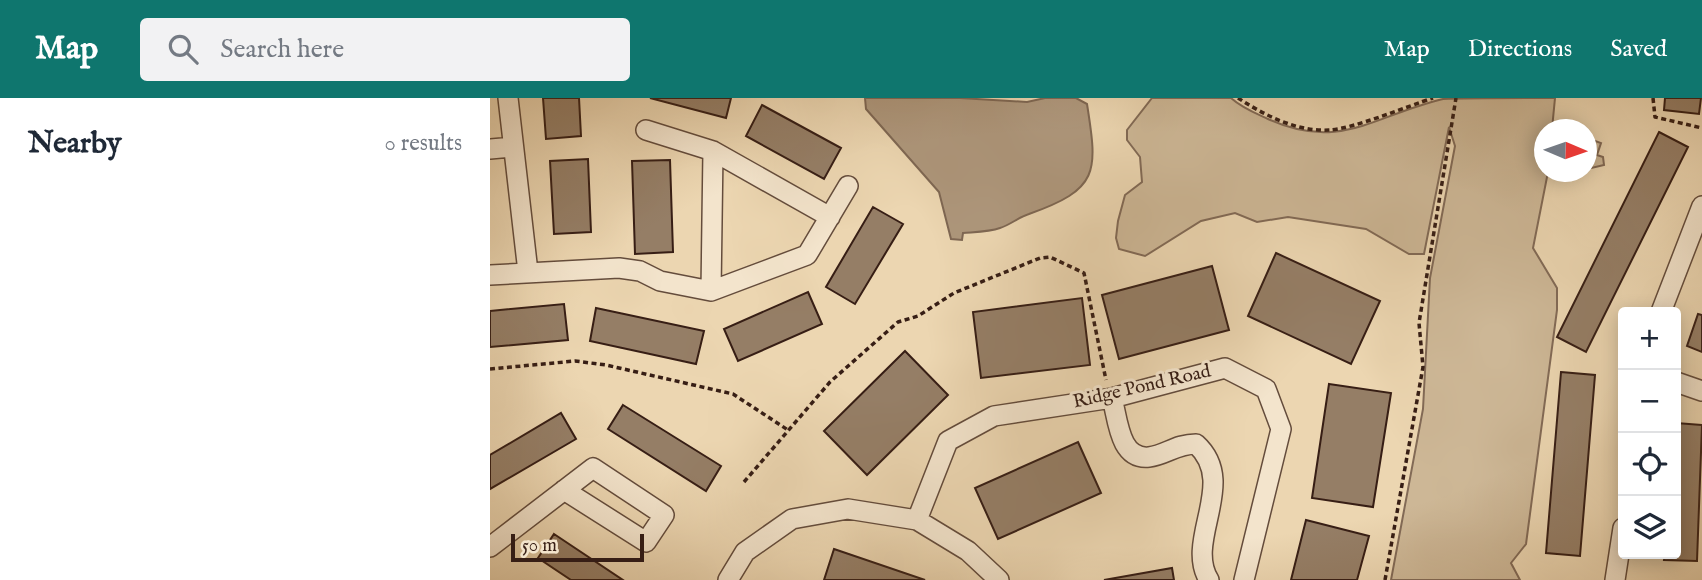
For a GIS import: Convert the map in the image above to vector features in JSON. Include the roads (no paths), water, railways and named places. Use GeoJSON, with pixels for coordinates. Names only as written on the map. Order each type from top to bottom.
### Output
{"type":"FeatureCollection","features":[{"type":"Feature","properties":{"kind":"street"},"geometry":{"type":"LineString","coordinates":[[508,98],[528,272]]}},
{"type":"Feature","properties":{"kind":"street"},"geometry":{"type":"LineString","coordinates":[[646,130],[713,151],[830,217]]}},
{"type":"Feature","properties":{"kind":"street"},"geometry":{"type":"LineString","coordinates":[[490,149],[513,147]]}},
{"type":"Feature","properties":{"kind":"street"},"geometry":{"type":"LineString","coordinates":[[710,291],[713,151]]}},
{"type":"Feature","properties":{"kind":"street"},"geometry":{"type":"LineString","coordinates":[[490,275],[619,268],[640,271],[660,282],[710,291],[807,255],[848,186]]}},
{"type":"Feature","properties":{"kind":"street"},"geometry":{"type":"LineString","coordinates":[[1663,307],[1702,206]]}},
{"type":"Feature","properties":{"kind":"street","name":"Ridge Pond Road"},"geometry":{"type":"LineString","coordinates":[[917,520],[948,441],[995,415],[1112,398],[1225,368],[1266,389],[1281,429],[1244,580]]}},
{"type":"Feature","properties":{"kind":"street"},"geometry":{"type":"LineString","coordinates":[[1681,384],[1702,391]]}},
{"type":"Feature","properties":{"kind":"street"},"geometry":{"type":"LineString","coordinates":[[1112,398],[1124,446],[1133,454],[1149,457],[1181,444],[1196,444],[1208,455],[1214,476],[1202,560],[1209,580]]}},
{"type":"Feature","properties":{"kind":"street"},"geometry":{"type":"LineString","coordinates":[[490,547],[593,468],[664,515],[646,542],[564,491]]}},
{"type":"Feature","properties":{"kind":"street"},"geometry":{"type":"LineString","coordinates":[[728,580],[746,552],[792,519],[848,509],[917,520],[968,551],[999,580]]}},
{"type":"Feature","properties":{"kind":"street"},"geometry":{"type":"LineString","coordinates":[[1615,580],[1618,559]]}}]}
